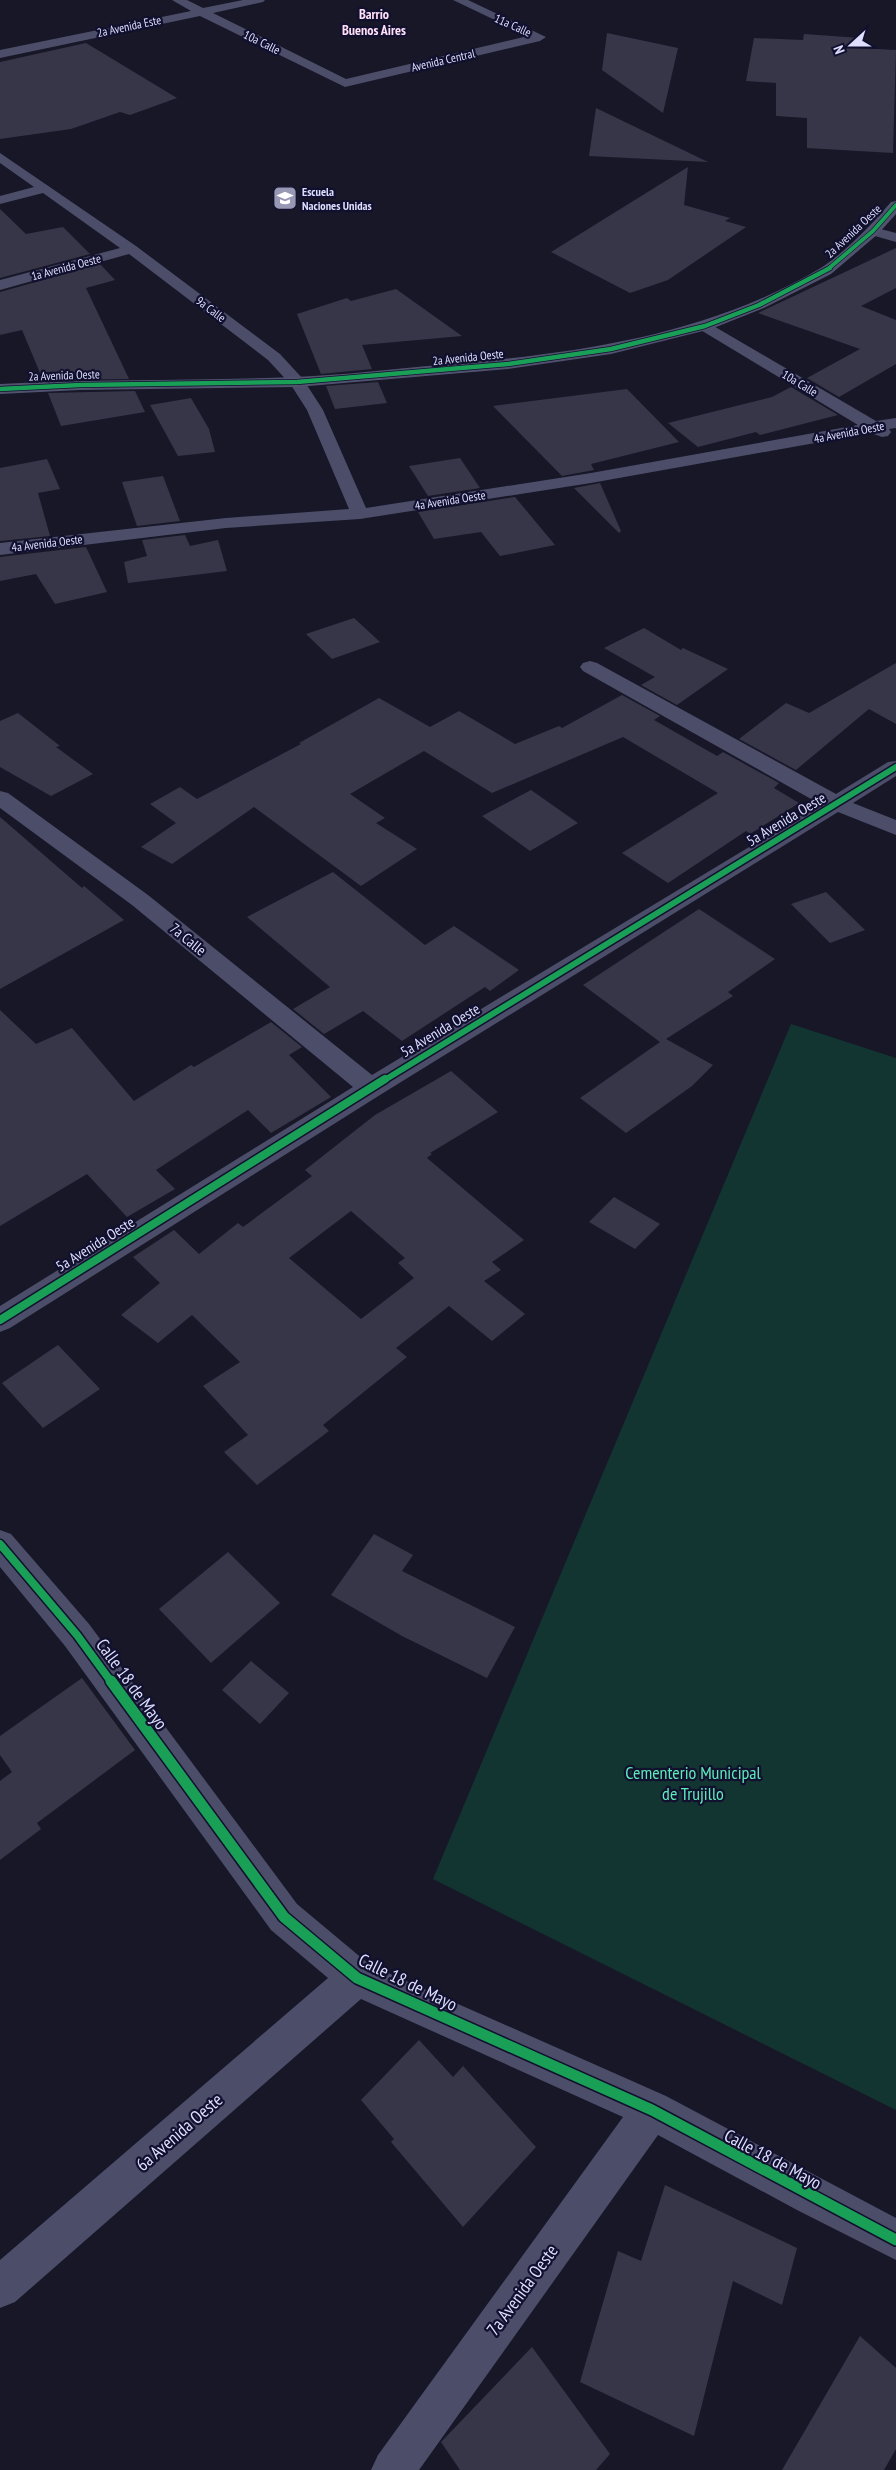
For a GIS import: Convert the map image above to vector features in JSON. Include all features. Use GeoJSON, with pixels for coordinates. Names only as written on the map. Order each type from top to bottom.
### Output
{"type":"FeatureCollection","features":[{"type":"Feature","properties":{"kind":"street","name":"10a Calle"},"geometry":{"type":"LineString","coordinates":[[178,0],[345,83]]}},
{"type":"Feature","properties":{"kind":"street","name":"2a Avenida Este"},"geometry":{"type":"LineString","coordinates":[[0,54],[259,0]]}},
{"type":"Feature","properties":{"kind":"street","name":"11a Calle"},"geometry":{"type":"LineString","coordinates":[[459,0],[540,37]]}},
{"type":"Feature","properties":{"kind":"street","name":"Avenida Central"},"geometry":{"type":"LineString","coordinates":[[345,83],[540,37]]}},
{"type":"Feature","properties":{"kind":"street","name":"9a Calle"},"geometry":{"type":"LineString","coordinates":[[0,157],[131,249],[274,357],[297,382],[315,410],[360,514]]}},
{"type":"Feature","properties":{"kind":"street"},"geometry":{"type":"LineString","coordinates":[[0,200],[44,189]]}},
{"type":"Feature","properties":{"kind":"street","name":"2a Avenida Oeste"},"geometry":{"type":"LineString","coordinates":[[0,389],[80,385],[297,382],[508,364],[611,349],[705,326],[759,306],[826,271],[873,231],[896,205]]}},
{"type":"Feature","properties":{"kind":"street"},"geometry":{"type":"LineString","coordinates":[[873,231],[896,238]]}},
{"type":"Feature","properties":{"kind":"street","name":"1a Avenida Oeste"},"geometry":{"type":"LineString","coordinates":[[0,285],[131,249]]}},
{"type":"Feature","properties":{"kind":"street","name":"10a Calle"},"geometry":{"type":"LineString","coordinates":[[705,326],[896,440]]}},
{"type":"Feature","properties":{"kind":"street","name":"4a Avenida Oeste"},"geometry":{"type":"LineString","coordinates":[[0,549],[226,523],[360,514],[591,478],[896,423]]}},
{"type":"Feature","properties":{"kind":"street"},"geometry":{"type":"LineString","coordinates":[[590,667],[837,804],[896,828]]}},
{"type":"Feature","properties":{"kind":"street","name":"5a Avenida Oeste"},"geometry":{"type":"LineString","coordinates":[[0,1320],[371,1088],[896,767]]}},
{"type":"Feature","properties":{"kind":"street","name":"7a Calle"},"geometry":{"type":"LineString","coordinates":[[0,798],[140,900],[371,1088]]}},
{"type":"Feature","properties":{"kind":"street","name":"Calle 18 de Mayo"},"geometry":{"type":"LineString","coordinates":[[0,1544],[77,1635],[284,1917],[357,1978],[652,2110],[896,2240]]}},
{"type":"Feature","properties":{"kind":"street","name":"6a Avenida Oeste"},"geometry":{"type":"LineString","coordinates":[[0,2286],[357,1978]]}},
{"type":"Feature","properties":{"kind":"street","name":"7a Avenida Oeste"},"geometry":{"type":"LineString","coordinates":[[393,2470],[652,2110]]}},
{"type":"Feature","properties":{"kind":"green space","name":"Cementerio Municipal de Trujillo"},"geometry":{"type":"Polygon","coordinates":[[[791,1024],[896,1058],[896,2110],[433,1879],[791,1024]]]}},
{"type":"Feature","properties":{"kind":"building"},"geometry":{"type":"Polygon","coordinates":[[[607,33],[678,48],[663,113],[602,70],[607,33]]]}},
{"type":"Feature","properties":{"kind":"building"},"geometry":{"type":"Polygon","coordinates":[[[804,34],[860,38],[859,48],[896,50],[893,153],[807,148],[807,118],[776,116],[776,83],[746,81],[754,38],[803,40],[804,34]]]}},
{"type":"Feature","properties":{"kind":"building"},"geometry":{"type":"Polygon","coordinates":[[[86,43],[177,98],[130,115],[120,112],[71,129],[0,139],[0,62],[86,43]]]}},
{"type":"Feature","properties":{"kind":"building"},"geometry":{"type":"Polygon","coordinates":[[[596,108],[708,162],[589,156],[596,108]]]}},
{"type":"Feature","properties":{"kind":"building"},"geometry":{"type":"Polygon","coordinates":[[[688,167],[684,205],[730,218],[725,221],[746,227],[668,280],[630,293],[551,252],[688,167]]]}},
{"type":"Feature","properties":{"kind":"building"},"geometry":{"type":"Polygon","coordinates":[[[0,209],[26,234],[63,227],[90,254],[0,278],[0,209]]]}},
{"type":"Feature","properties":{"kind":"building"},"geometry":{"type":"Polygon","coordinates":[[[896,248],[896,288],[861,306],[896,320],[896,364],[839,397],[807,378],[860,349],[758,313],[896,248]]]}},
{"type":"Feature","properties":{"kind":"building"},"geometry":{"type":"Polygon","coordinates":[[[100,264],[115,280],[86,288],[129,379],[43,380],[22,330],[0,335],[0,292],[100,264]]]}},
{"type":"Feature","properties":{"kind":"building"},"geometry":{"type":"Polygon","coordinates":[[[396,289],[462,336],[362,345],[372,369],[321,374],[297,314],[347,298],[351,301],[396,289]]]}},
{"type":"Feature","properties":{"kind":"building"},"geometry":{"type":"Polygon","coordinates":[[[378,382],[387,403],[335,409],[326,386],[378,382]]]}},
{"type":"Feature","properties":{"kind":"building"},"geometry":{"type":"Polygon","coordinates":[[[791,387],[838,415],[760,435],[756,432],[698,447],[668,423],[772,397],[791,387]]]}},
{"type":"Feature","properties":{"kind":"building"},"geometry":{"type":"Polygon","coordinates":[[[627,389],[679,442],[591,464],[594,470],[562,476],[493,406],[627,389]]]}},
{"type":"Feature","properties":{"kind":"building"},"geometry":{"type":"Polygon","coordinates":[[[135,391],[145,412],[61,426],[48,393],[135,391]]]}},
{"type":"Feature","properties":{"kind":"building"},"geometry":{"type":"Polygon","coordinates":[[[191,398],[209,429],[215,452],[178,456],[150,405],[191,398]]]}},
{"type":"Feature","properties":{"kind":"building"},"geometry":{"type":"Polygon","coordinates":[[[460,458],[480,488],[428,496],[409,466],[460,458]]]}},
{"type":"Feature","properties":{"kind":"building"},"geometry":{"type":"Polygon","coordinates":[[[47,459],[60,489],[38,493],[50,536],[0,541],[0,468],[47,459]]]}},
{"type":"Feature","properties":{"kind":"building"},"geometry":{"type":"Polygon","coordinates":[[[163,476],[180,521],[137,526],[122,482],[163,476]]]}},
{"type":"Feature","properties":{"kind":"building"},"geometry":{"type":"Polygon","coordinates":[[[600,483],[621,531],[619,533],[574,488],[600,483]]]}},
{"type":"Feature","properties":{"kind":"building"},"geometry":{"type":"Polygon","coordinates":[[[515,497],[555,545],[500,556],[481,532],[434,539],[418,512],[515,497]]]}},
{"type":"Feature","properties":{"kind":"building"},"geometry":{"type":"Polygon","coordinates":[[[185,535],[190,546],[218,540],[227,571],[128,583],[124,562],[147,556],[142,540],[185,535]]]}},
{"type":"Feature","properties":{"kind":"building"},"geometry":{"type":"Polygon","coordinates":[[[86,547],[107,592],[55,604],[36,574],[0,581],[0,557],[86,547]]]}},
{"type":"Feature","properties":{"kind":"building"},"geometry":{"type":"Polygon","coordinates":[[[354,618],[380,642],[332,659],[306,634],[354,618]]]}},
{"type":"Feature","properties":{"kind":"building"},"geometry":{"type":"Polygon","coordinates":[[[644,628],[681,650],[683,648],[728,669],[677,705],[641,685],[655,677],[604,648],[644,628]]]}},
{"type":"Feature","properties":{"kind":"building"},"geometry":{"type":"Polygon","coordinates":[[[896,663],[896,724],[869,709],[796,770],[739,739],[786,703],[809,713],[896,663]]]}},
{"type":"Feature","properties":{"kind":"building"},"geometry":{"type":"Polygon","coordinates":[[[622,695],[660,716],[654,720],[717,756],[723,752],[779,783],[774,788],[799,803],[750,834],[746,831],[668,883],[622,853],[718,793],[623,737],[492,793],[424,751],[350,794],[385,818],[376,823],[417,849],[361,886],[254,807],[172,864],[141,847],[176,823],[150,804],[180,787],[197,799],[301,744],[299,743],[379,698],[430,727],[459,711],[515,744],[559,726],[562,728],[622,695]]]}},
{"type":"Feature","properties":{"kind":"building"},"geometry":{"type":"Polygon","coordinates":[[[18,713],[60,746],[56,747],[93,774],[51,796],[0,767],[0,721],[18,713]]]}},
{"type":"Feature","properties":{"kind":"building"},"geometry":{"type":"Polygon","coordinates":[[[531,790],[578,823],[530,851],[482,816],[531,790]]]}},
{"type":"Feature","properties":{"kind":"building"},"geometry":{"type":"Polygon","coordinates":[[[0,817],[82,888],[84,886],[124,920],[0,989],[0,817]]]}},
{"type":"Feature","properties":{"kind":"building"},"geometry":{"type":"Polygon","coordinates":[[[333,872],[425,945],[454,926],[519,970],[490,991],[485,987],[402,1041],[363,1011],[324,1034],[293,1009],[330,987],[247,917],[333,872]]]}},
{"type":"Feature","properties":{"kind":"building"},"geometry":{"type":"Polygon","coordinates":[[[826,892],[865,930],[830,943],[791,904],[826,892]]]}},
{"type":"Feature","properties":{"kind":"building"},"geometry":{"type":"Polygon","coordinates":[[[699,909],[775,959],[728,992],[733,996],[666,1039],[713,1065],[692,1086],[626,1133],[580,1098],[660,1042],[583,985],[699,909]]]}},
{"type":"Feature","properties":{"kind":"building"},"geometry":{"type":"Polygon","coordinates":[[[0,1010],[36,1044],[72,1028],[134,1101],[191,1065],[194,1067],[271,1022],[302,1047],[289,1055],[331,1097],[271,1133],[248,1110],[156,1170],[175,1189],[127,1217],[87,1174],[0,1226],[0,1010]]]}},
{"type":"Feature","properties":{"kind":"building"},"geometry":{"type":"Polygon","coordinates":[[[451,1071],[498,1112],[430,1153],[432,1154],[427,1158],[524,1240],[492,1262],[501,1270],[484,1281],[525,1314],[492,1341],[449,1306],[396,1348],[407,1357],[323,1425],[329,1431],[257,1485],[224,1452],[248,1435],[203,1386],[240,1362],[192,1315],[158,1343],[121,1315],[160,1283],[133,1257],[174,1230],[199,1254],[238,1223],[243,1227],[312,1176],[305,1170],[375,1115],[451,1071]],[[351,1211],[289,1258],[361,1319],[414,1278],[398,1263],[405,1258],[351,1211]]]}},
{"type":"Feature","properties":{"kind":"building"},"geometry":{"type":"Polygon","coordinates":[[[614,1197],[660,1224],[635,1249],[589,1222],[614,1197]]]}},
{"type":"Feature","properties":{"kind":"building"},"geometry":{"type":"Polygon","coordinates":[[[58,1345],[100,1389],[43,1428],[2,1383],[58,1345]]]}},
{"type":"Feature","properties":{"kind":"building"},"geometry":{"type":"Polygon","coordinates":[[[374,1534],[413,1555],[402,1571],[515,1627],[487,1678],[402,1636],[331,1595],[374,1534]]]}},
{"type":"Feature","properties":{"kind":"building"},"geometry":{"type":"Polygon","coordinates":[[[228,1552],[280,1603],[211,1663],[159,1609],[228,1552]]]}},
{"type":"Feature","properties":{"kind":"building"},"geometry":{"type":"Polygon","coordinates":[[[251,1661],[289,1693],[260,1724],[222,1690],[251,1661]]]}},
{"type":"Feature","properties":{"kind":"building"},"geometry":{"type":"Polygon","coordinates":[[[82,1678],[135,1750],[37,1823],[41,1829],[0,1860],[0,1781],[12,1772],[0,1755],[0,1736],[82,1678]]]}},
{"type":"Feature","properties":{"kind":"building"},"geometry":{"type":"Polygon","coordinates":[[[419,2040],[453,2077],[463,2066],[536,2147],[463,2227],[391,2142],[394,2139],[361,2100],[419,2040]]]}},
{"type":"Feature","properties":{"kind":"building"},"geometry":{"type":"Polygon","coordinates":[[[665,2185],[797,2248],[782,2305],[733,2281],[694,2436],[580,2382],[618,2251],[641,2261],[665,2185]]]}},
{"type":"Feature","properties":{"kind":"building"},"geometry":{"type":"Polygon","coordinates":[[[860,2336],[896,2368],[896,2449],[884,2470],[782,2470],[860,2336]]]}},
{"type":"Feature","properties":{"kind":"building"},"geometry":{"type":"Polygon","coordinates":[[[532,2347],[610,2454],[596,2470],[460,2470],[441,2442],[532,2347]]]}},
{"type":"Feature","properties":{"kind":"cycle path"},"geometry":{"type":"LineString","coordinates":[[0,389],[80,385],[297,382],[508,364],[611,349],[705,326],[759,305],[826,271],[873,231],[896,205]]}},
{"type":"Feature","properties":{"kind":"cycle path"},"geometry":{"type":"LineString","coordinates":[[0,1320],[371,1088],[896,767]]}},
{"type":"Feature","properties":{"kind":"cycle path"},"geometry":{"type":"LineString","coordinates":[[0,1544],[77,1635],[284,1917],[357,1978],[652,2110],[896,2240]]}},
{"type":"Feature","properties":{"kind":"place","name":"Escuela Naciones Unidas"},"geometry":{"type":"Point","coordinates":[285,198]}},
{"type":"Feature","properties":{"kind":"district","name":"Barrio Buenos Aires"},"geometry":{"type":"Point","coordinates":[374,22]}}]}
